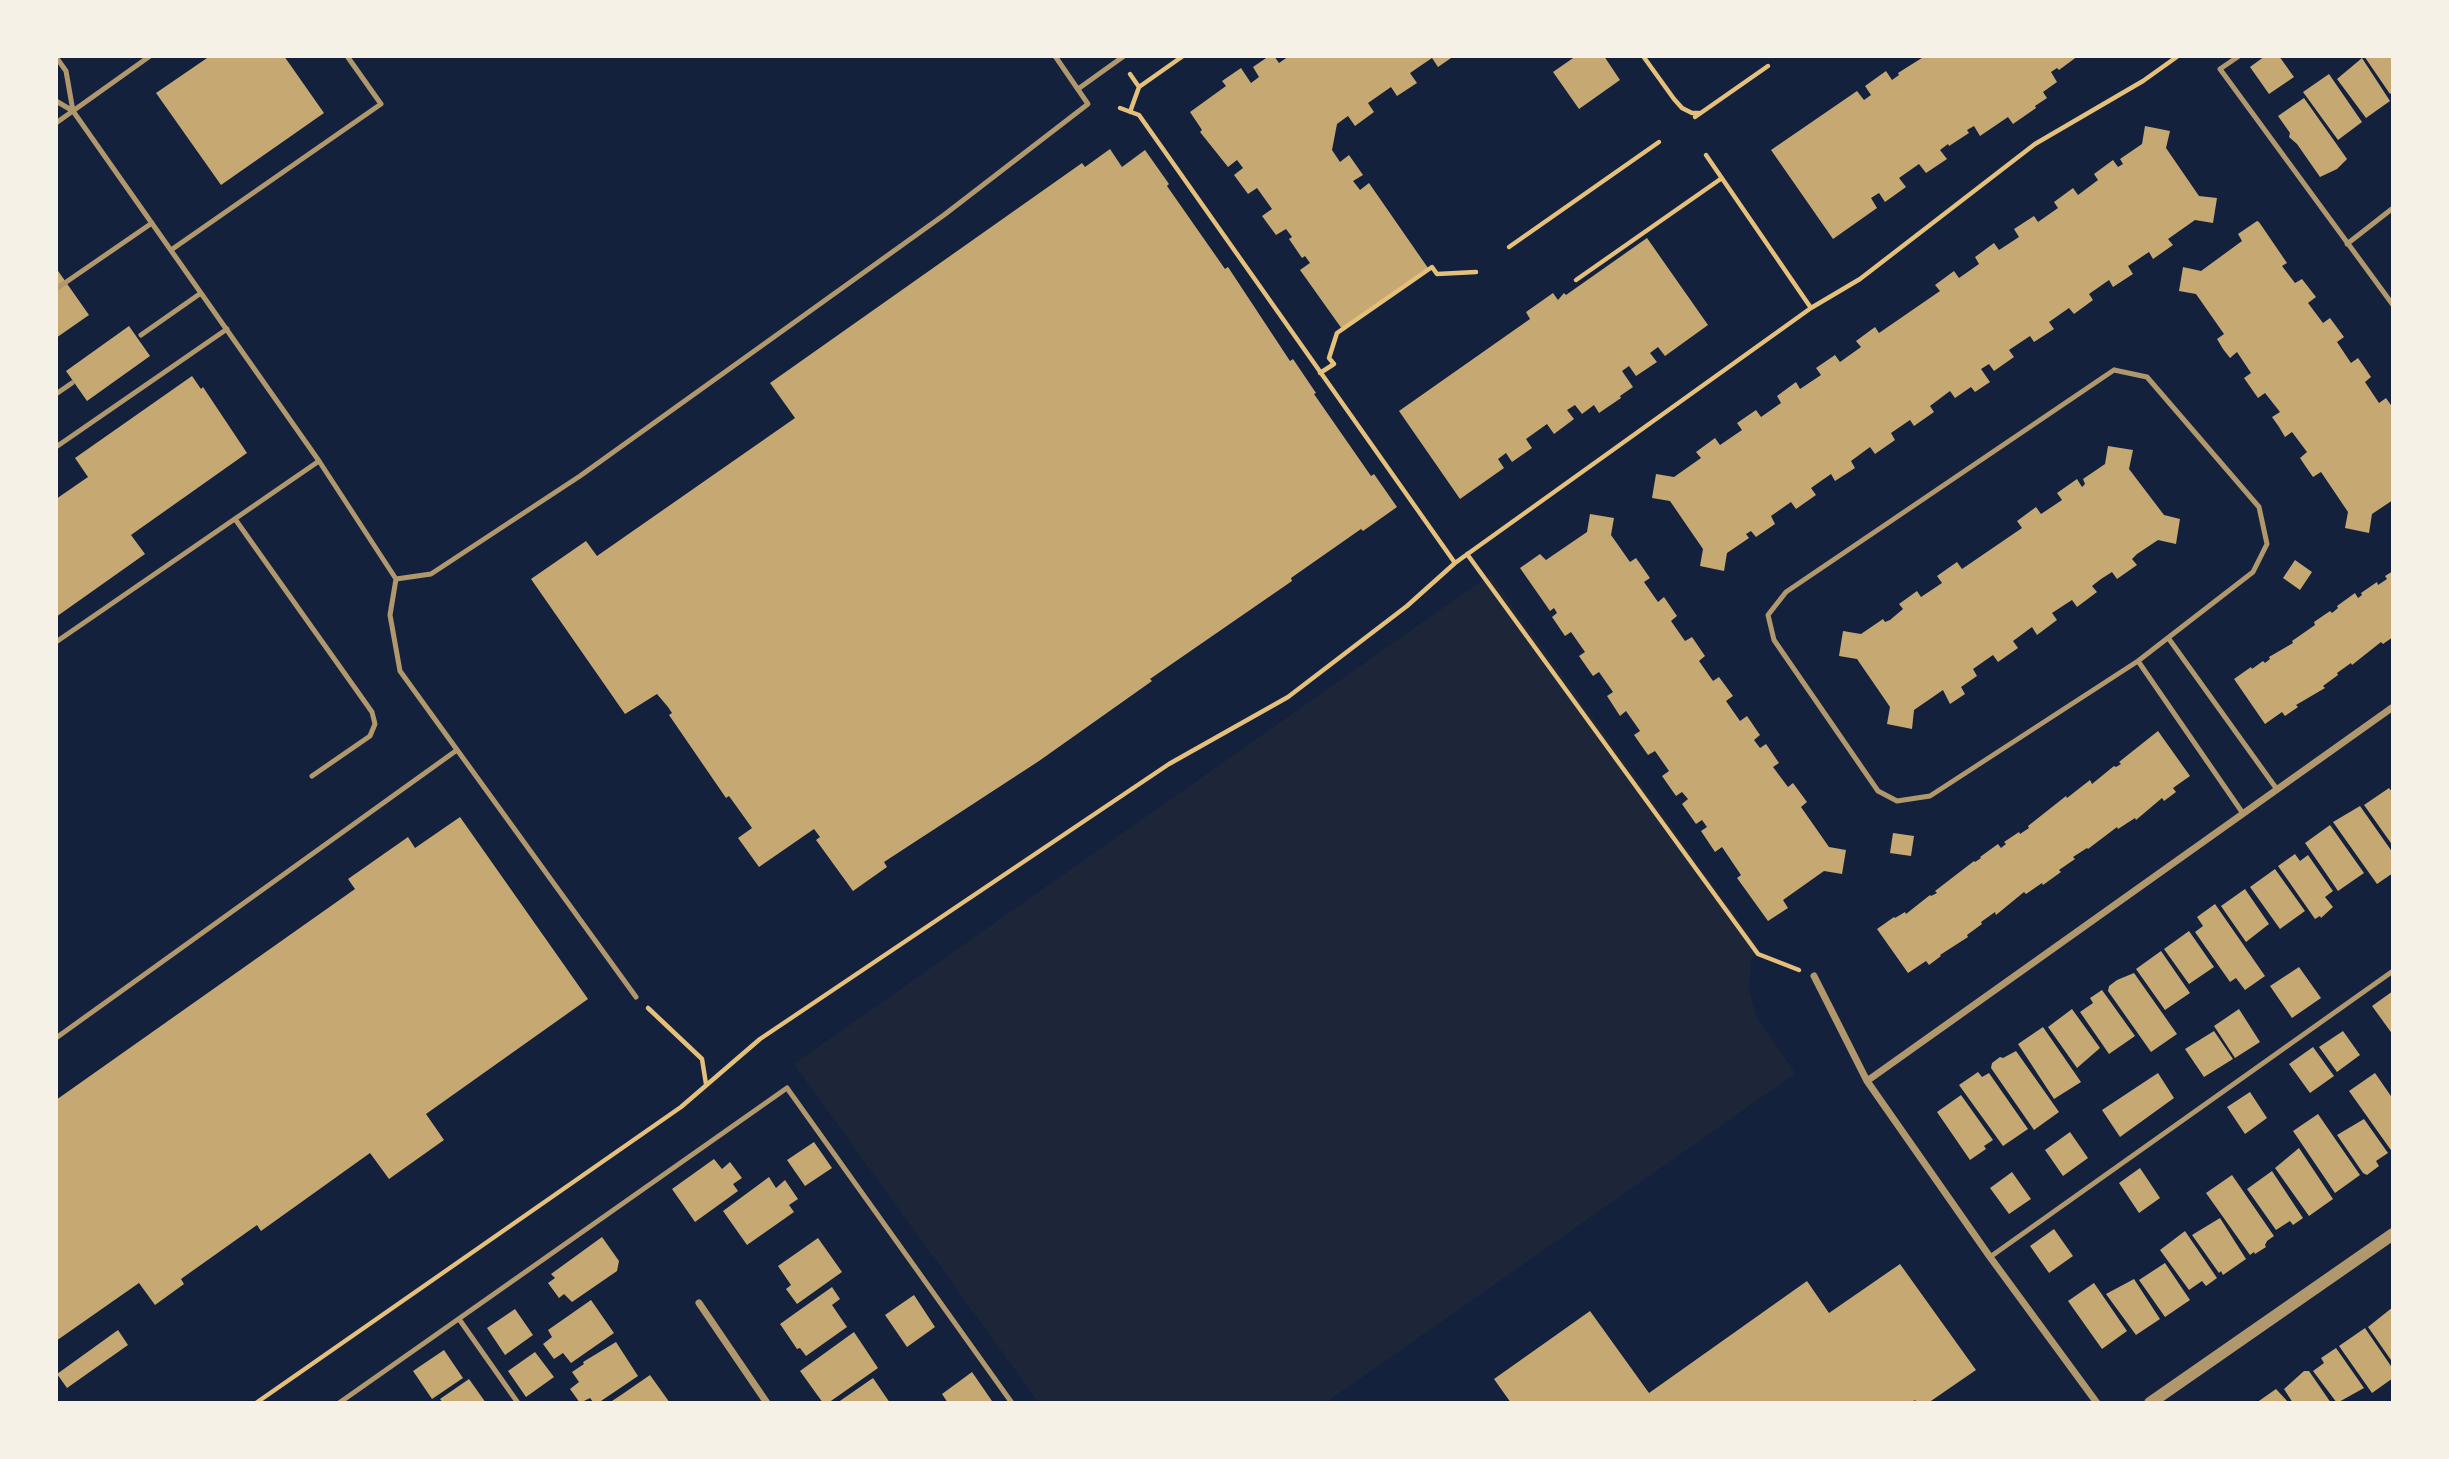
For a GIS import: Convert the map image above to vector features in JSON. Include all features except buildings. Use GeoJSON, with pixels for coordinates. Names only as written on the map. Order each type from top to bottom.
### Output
{"type":"FeatureCollection","features":[{"type":"Feature","properties":{"kind":"street"},"geometry":{"type":"LineString","coordinates":[[1867,1081],[2393,707]]}},
{"type":"Feature","properties":{"kind":"street"},"geometry":{"type":"LineString","coordinates":[[1814,976],[1867,1081],[1990,1257],[2097,1403]]}},
{"type":"Feature","properties":{"kind":"street"},"geometry":{"type":"LineString","coordinates":[[2150,1403],[2393,1234]]}},
{"type":"Feature","properties":{"kind":"street"},"geometry":{"type":"LineString","coordinates":[[699,1303],[767,1403]]}},
{"type":"Feature","properties":{"kind":"lane"},"geometry":{"type":"LineString","coordinates":[[56,123],[150,56]]}},
{"type":"Feature","properties":{"kind":"lane"},"geometry":{"type":"LineString","coordinates":[[171,250],[381,104],[347,56]]}},
{"type":"Feature","properties":{"kind":"lane"},"geometry":{"type":"LineString","coordinates":[[396,579],[431,574],[579,476],[915,237],[1088,104],[1055,56]]}},
{"type":"Feature","properties":{"kind":"lane"},"geometry":{"type":"LineString","coordinates":[[1078,89],[1125,56]]}},
{"type":"Feature","properties":{"kind":"lane"},"geometry":{"type":"LineString","coordinates":[[2239,56],[2220,69],[2393,305]]}},
{"type":"Feature","properties":{"kind":"lane"},"geometry":{"type":"LineString","coordinates":[[56,57],[66,71],[73,111],[319,461],[396,579],[390,615],[400,671],[636,997]]}},
{"type":"Feature","properties":{"kind":"lane"},"geometry":{"type":"LineString","coordinates":[[56,102],[73,111]]}},
{"type":"Feature","properties":{"kind":"lane"},"geometry":{"type":"LineString","coordinates":[[2347,244],[2393,208]]}},
{"type":"Feature","properties":{"kind":"lane"},"geometry":{"type":"LineString","coordinates":[[56,289],[152,223]]}},
{"type":"Feature","properties":{"kind":"lane"},"geometry":{"type":"LineString","coordinates":[[141,335],[201,293]]}},
{"type":"Feature","properties":{"kind":"lane"},"geometry":{"type":"LineString","coordinates":[[56,447],[226,329]]}},
{"type":"Feature","properties":{"kind":"lane"},"geometry":{"type":"LineString","coordinates":[[2114,370],[2147,377],[2259,507],[2267,544],[2253,572],[2138,661],[1930,796],[1897,802],[1878,790],[1774,640],[1768,615],[1786,592],[2114,370]]}},
{"type":"Feature","properties":{"kind":"lane"},"geometry":{"type":"LineString","coordinates":[[56,394],[72,383]]}},
{"type":"Feature","properties":{"kind":"lane"},"geometry":{"type":"LineString","coordinates":[[56,642],[319,461]]}},
{"type":"Feature","properties":{"kind":"lane"},"geometry":{"type":"LineString","coordinates":[[235,519],[372,712],[375,724],[370,736],[312,776]]}},
{"type":"Feature","properties":{"kind":"lane"},"geometry":{"type":"LineString","coordinates":[[2169,639],[2276,788]]}},
{"type":"Feature","properties":{"kind":"lane"},"geometry":{"type":"LineString","coordinates":[[2138,661],[2242,813]]}},
{"type":"Feature","properties":{"kind":"lane"},"geometry":{"type":"LineString","coordinates":[[56,1038],[457,750]]}},
{"type":"Feature","properties":{"kind":"lane"},"geometry":{"type":"LineString","coordinates":[[1990,1257],[2393,971]]}},
{"type":"Feature","properties":{"kind":"lane"},"geometry":{"type":"LineString","coordinates":[[339,1403],[787,1088],[1012,1403]]}},
{"type":"Feature","properties":{"kind":"lane"},"geometry":{"type":"LineString","coordinates":[[459,1319],[518,1403]]}},
{"type":"Feature","properties":{"kind":"path"},"geometry":{"type":"LineString","coordinates":[[1130,112],[1139,87],[1184,56]]}},
{"type":"Feature","properties":{"kind":"path"},"geometry":{"type":"LineString","coordinates":[[1643,56],[1682,108],[1697,115],[1768,66]]}},
{"type":"Feature","properties":{"kind":"path"},"geometry":{"type":"LineString","coordinates":[[256,1403],[681,1107],[760,1039],[1169,764],[1288,697],[1407,606],[1467,554],[1811,308],[1860,279],[2035,144],[2143,81],[2178,56]]}},
{"type":"Feature","properties":{"kind":"path"},"geometry":{"type":"LineString","coordinates":[[1130,74],[1139,87]]}},
{"type":"Feature","properties":{"kind":"path"},"geometry":{"type":"LineString","coordinates":[[1120,107],[1139,116],[1455,563]]}},
{"type":"Feature","properties":{"kind":"path"},"geometry":{"type":"LineString","coordinates":[[1509,247],[1659,142]]}},
{"type":"Feature","properties":{"kind":"path"},"geometry":{"type":"LineString","coordinates":[[1706,155],[1811,308]]}},
{"type":"Feature","properties":{"kind":"path"},"geometry":{"type":"LineString","coordinates":[[1576,280],[1722,178]]}},
{"type":"Feature","properties":{"kind":"path"},"geometry":{"type":"LineString","coordinates":[[1320,373],[1334,363],[1329,358],[1337,333],[1432,267],[1437,274],[1476,272]]}},
{"type":"Feature","properties":{"kind":"path"},"geometry":{"type":"LineString","coordinates":[[1467,554],[1758,954],[1814,976]]}},
{"type":"Feature","properties":{"kind":"path"},"geometry":{"type":"LineString","coordinates":[[636,997],[702,1059],[706,1085]]}},
{"type":"Feature","properties":{"kind":"shaded area"},"geometry":{"type":"Polygon","coordinates":[[[1490,575],[1758,947],[1751,962],[1749,990],[1757,1019],[1796,1073],[1325,1403],[1039,1403],[794,1064],[1490,575]]]}}]}
